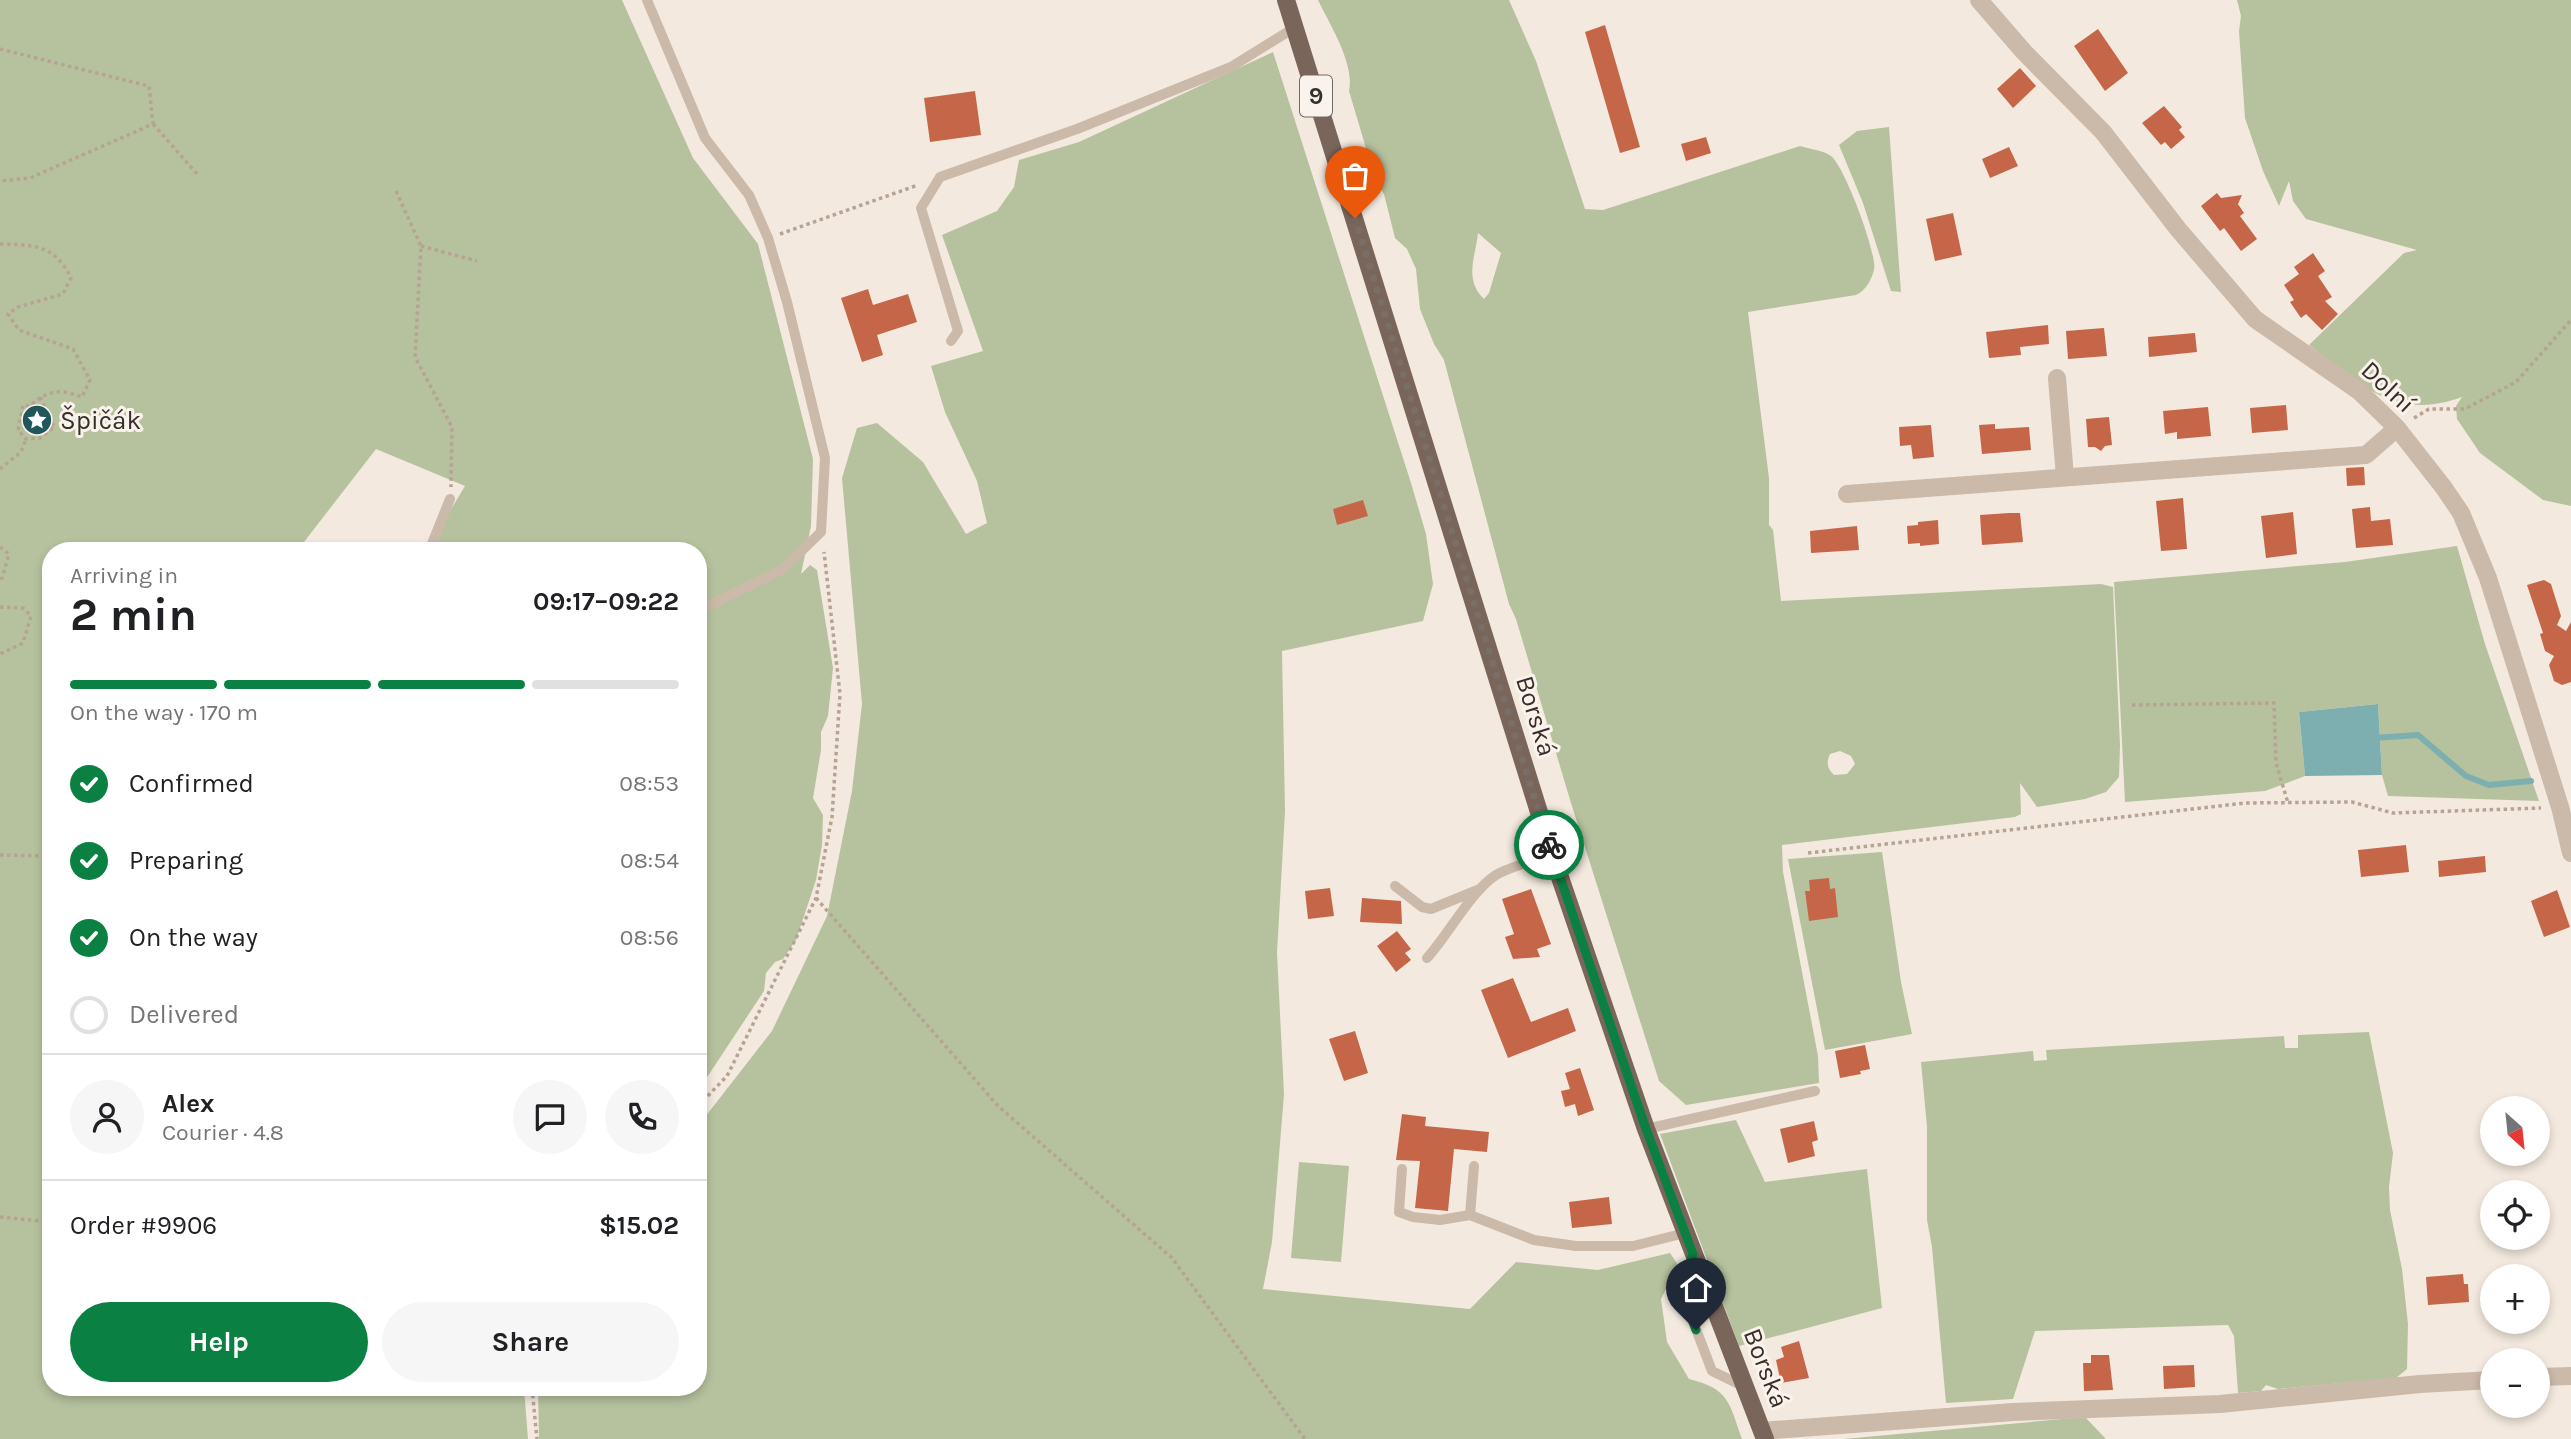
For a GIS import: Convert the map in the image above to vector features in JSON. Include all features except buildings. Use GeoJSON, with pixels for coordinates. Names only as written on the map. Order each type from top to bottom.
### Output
{"type":"FeatureCollection","features":[{"type":"Feature","properties":{"kind":"main road","name":"Borská"},"geometry":{"type":"LineString","coordinates":[[1286,0],[1552,854],[1646,1129],[1763,1435]]}},
{"type":"Feature","properties":{"kind":"street","name":"Dolní"},"geometry":{"type":"LineString","coordinates":[[1979,0],[2024,52],[2103,132],[2178,229],[2255,319],[2359,391],[2397,428],[2444,488],[2461,513],[2488,578],[2560,807],[2571,853]]}},
{"type":"Feature","properties":{"kind":"street"},"geometry":{"type":"LineString","coordinates":[[2057,378],[2065,477]]}},
{"type":"Feature","properties":{"kind":"street"},"geometry":{"type":"LineString","coordinates":[[1847,494],[2366,455],[2397,428]]}},
{"type":"Feature","properties":{"kind":"street"},"geometry":{"type":"LineString","coordinates":[[2550,1377],[2571,1376]]}},
{"type":"Feature","properties":{"kind":"street"},"geometry":{"type":"LineString","coordinates":[[1763,1435],[2013,1412],[2220,1404],[2480,1381]]}},
{"type":"Feature","properties":{"kind":"lane"},"geometry":{"type":"LineString","coordinates":[[647,0],[705,138],[749,195],[768,238],[787,302],[825,458],[821,533],[783,569],[707,607]]}},
{"type":"Feature","properties":{"kind":"lane"},"geometry":{"type":"LineString","coordinates":[[951,341],[958,331],[921,208],[940,177],[1077,128],[1231,66],[1294,28]]}},
{"type":"Feature","properties":{"kind":"lane"},"geometry":{"type":"LineString","coordinates":[[433,542],[450,499]]}},
{"type":"Feature","properties":{"kind":"lane"},"geometry":{"type":"LineString","coordinates":[[1427,958],[1442,942],[1480,889],[1497,874],[1552,854]]}},
{"type":"Feature","properties":{"kind":"lane"},"geometry":{"type":"LineString","coordinates":[[1395,886],[1422,907],[1431,909],[1480,889]]}},
{"type":"Feature","properties":{"kind":"lane"},"geometry":{"type":"LineString","coordinates":[[1646,1129],[1815,1091]]}},
{"type":"Feature","properties":{"kind":"lane"},"geometry":{"type":"LineString","coordinates":[[1470,1215],[1474,1166]]}},
{"type":"Feature","properties":{"kind":"lane"},"geometry":{"type":"LineString","coordinates":[[1402,1169],[1399,1212],[1413,1217],[1440,1220],[1470,1215],[1534,1240],[1576,1246],[1633,1246],[1685,1233]]}},
{"type":"Feature","properties":{"kind":"lane"},"geometry":{"type":"LineString","coordinates":[[1693,1254],[1681,1290],[1712,1371],[1745,1387]]}},
{"type":"Feature","properties":{"kind":"path"},"geometry":{"type":"LineString","coordinates":[[0,49],[149,86],[153,124],[198,175]]}},
{"type":"Feature","properties":{"kind":"path"},"geometry":{"type":"LineString","coordinates":[[0,181],[30,178],[153,124]]}},
{"type":"Feature","properties":{"kind":"path"},"geometry":{"type":"LineString","coordinates":[[768,238],[940,177]]}},
{"type":"Feature","properties":{"kind":"path"},"geometry":{"type":"LineString","coordinates":[[396,191],[421,246],[415,357],[452,427],[450,499]]}},
{"type":"Feature","properties":{"kind":"path"},"geometry":{"type":"LineString","coordinates":[[0,244],[35,245],[62,260],[71,278],[63,294],[18,307],[8,314],[19,330],[73,349],[90,380],[82,397],[64,390],[40,397],[30,406]]}},
{"type":"Feature","properties":{"kind":"path"},"geometry":{"type":"LineString","coordinates":[[421,246],[477,261]]}},
{"type":"Feature","properties":{"kind":"path"},"geometry":{"type":"LineString","coordinates":[[2397,428],[2428,409],[2465,409],[2516,382],[2571,320]]}},
{"type":"Feature","properties":{"kind":"path"},"geometry":{"type":"LineString","coordinates":[[40,397],[54,427]]}},
{"type":"Feature","properties":{"kind":"path"},"geometry":{"type":"LineString","coordinates":[[26,439],[18,430],[23,405],[39,408],[38,423],[54,427]]}},
{"type":"Feature","properties":{"kind":"path"},"geometry":{"type":"LineString","coordinates":[[26,439],[40,438],[54,427]]}},
{"type":"Feature","properties":{"kind":"path"},"geometry":{"type":"LineString","coordinates":[[0,468],[21,452],[26,439]]}},
{"type":"Feature","properties":{"kind":"path"},"geometry":{"type":"LineString","coordinates":[[707,1097],[727,1076],[816,898],[832,817],[840,694],[821,533]]}},
{"type":"Feature","properties":{"kind":"path"},"geometry":{"type":"LineString","coordinates":[[0,547],[9,554],[0,579]]}},
{"type":"Feature","properties":{"kind":"path"},"geometry":{"type":"LineString","coordinates":[[0,607],[23,608],[31,616],[23,643],[0,654]]}},
{"type":"Feature","properties":{"kind":"path"},"geometry":{"type":"LineString","coordinates":[[2132,705],[2274,703],[2276,763],[2288,803]]}},
{"type":"Feature","properties":{"kind":"path"},"geometry":{"type":"LineString","coordinates":[[1808,853],[2245,803],[2351,802],[2393,813],[2560,807]]}},
{"type":"Feature","properties":{"kind":"path"},"geometry":{"type":"LineString","coordinates":[[0,855],[42,856]]}},
{"type":"Feature","properties":{"kind":"path"},"geometry":{"type":"LineString","coordinates":[[816,898],[998,1106],[1172,1258],[1305,1439]]}},
{"type":"Feature","properties":{"kind":"path"},"geometry":{"type":"LineString","coordinates":[[0,1217],[42,1221]]}},
{"type":"Feature","properties":{"kind":"path"},"geometry":{"type":"LineString","coordinates":[[533,1396],[537,1439]]}},
{"type":"Feature","properties":{"kind":"green space"},"geometry":{"type":"Polygon","coordinates":[[[0,0],[622,0],[693,158],[758,244],[813,459],[811,526],[801,574],[810,565],[817,570],[833,668],[828,716],[821,732],[821,750],[813,798],[823,815],[822,845],[816,880],[796,940],[783,959],[775,962],[766,973],[764,991],[707,1077],[707,542],[431,542],[465,486],[376,449],[304,542],[42,542],[42,1396],[525,1396],[528,1439],[0,1439],[0,0]]]}},
{"type":"Feature","properties":{"kind":"green space"},"geometry":{"type":"Polygon","coordinates":[[[1318,0],[1509,0],[1536,61],[1585,209],[1603,210],[1800,146],[1828,154],[1837,163],[1871,247],[1874,270],[1870,281],[1863,291],[1856,295],[1748,312],[1769,478],[1769,525],[1773,530],[1781,601],[2101,584],[2113,587],[2119,777],[2106,792],[2085,799],[2037,807],[2020,783],[2021,814],[2015,817],[1782,845],[1783,872],[1818,1056],[1819,1083],[1686,1105],[1659,1081],[1516,619],[1509,604],[1444,360],[1434,344],[1420,309],[1416,269],[1407,249],[1395,238],[1384,194],[1376,182],[1349,91],[1350,80],[1345,57],[1318,0]],[[1478,233],[1472,268],[1474,284],[1484,299],[1489,293],[1501,253],[1478,233]],[[1840,751],[1830,754],[1828,760],[1834,775],[1847,774],[1855,764],[1851,756],[1840,751]]]}},
{"type":"Feature","properties":{"kind":"green space"},"geometry":{"type":"Polygon","coordinates":[[[2237,0],[2571,0],[2571,506],[2543,500],[2480,453],[2457,419],[2456,406],[2462,397],[2438,404],[2397,402],[2361,385],[2309,345],[2404,253],[2417,250],[2306,219],[2293,201],[2289,181],[2279,206],[2263,171],[2245,118],[2239,31],[2241,16],[2237,0]]]}},
{"type":"Feature","properties":{"kind":"green space"},"geometry":{"type":"Polygon","coordinates":[[[1273,52],[1426,534],[1433,584],[1423,621],[1282,651],[1285,811],[1277,953],[1284,1094],[1272,1242],[1263,1289],[1470,1309],[1516,1262],[1598,1270],[1670,1253],[1678,1265],[1661,1299],[1667,1342],[1689,1379],[1713,1388],[1726,1399],[1742,1439],[539,1439],[538,1396],[707,1396],[707,1114],[772,1031],[827,916],[852,791],[862,704],[842,478],[857,428],[877,423],[923,462],[966,534],[987,523],[977,481],[945,412],[931,366],[983,351],[942,235],[997,211],[1014,187],[1019,160],[1079,142],[1273,52]]]}},
{"type":"Feature","properties":{"kind":"green space"},"geometry":{"type":"Polygon","coordinates":[[[1889,127],[1901,292],[1891,291],[1863,203],[1839,145],[1857,131],[1889,127]]]}},
{"type":"Feature","properties":{"kind":"green space"},"geometry":{"type":"Polygon","coordinates":[[[2457,546],[2485,644],[2539,801],[2388,796],[2382,775],[2378,704],[2299,712],[2305,776],[2265,791],[2125,802],[2114,582],[2345,562],[2457,546]]]}},
{"type":"Feature","properties":{"kind":"green space"},"geometry":{"type":"Polygon","coordinates":[[[1882,852],[1901,982],[1912,1034],[1825,1050],[1788,859],[1882,852]]]}},
{"type":"Feature","properties":{"kind":"green space"},"geometry":{"type":"Polygon","coordinates":[[[2369,1032],[2393,1153],[2389,1187],[2390,1210],[2402,1269],[2408,1324],[2407,1369],[2396,1378],[2278,1389],[2266,1385],[2261,1391],[2238,1393],[2234,1336],[2228,1325],[2035,1331],[2013,1399],[1946,1403],[1932,1247],[1927,1220],[1927,1127],[1921,1062],[2033,1051],[2034,1061],[2047,1060],[2046,1050],[2284,1036],[2285,1048],[2298,1048],[2298,1035],[2369,1032]]]}},
{"type":"Feature","properties":{"kind":"green space"},"geometry":{"type":"Polygon","coordinates":[[[1736,1120],[1765,1182],[1867,1169],[1882,1308],[1739,1346],[1660,1134],[1736,1120]]]}},
{"type":"Feature","properties":{"kind":"green space"},"geometry":{"type":"Polygon","coordinates":[[[1299,1162],[1349,1166],[1341,1262],[1291,1258],[1299,1162]]]}},
{"type":"Feature","properties":{"kind":"green space"},"geometry":{"type":"Polygon","coordinates":[[[2085,1417],[2106,1439],[1843,1439],[2085,1417]]]}},
{"type":"Feature","properties":{"kind":"water"},"geometry":{"type":"Polygon","coordinates":[[[2378,704],[2382,775],[2305,776],[2299,712],[2378,704]]]}},
{"type":"Feature","properties":{"kind":"waterway"},"geometry":{"type":"LineString","coordinates":[[2374,738],[2418,735],[2466,776],[2489,785],[2531,781]]}},
{"type":"Feature","properties":{"kind":"way so far"},"geometry":{"type":"LineString","coordinates":[[1355,218],[1549,845]]}},
{"type":"Feature","properties":{"kind":"place","name":"Špičák"},"geometry":{"type":"Point","coordinates":[37,420]}},
{"type":"Feature","properties":{"kind":"route"},"geometry":{"type":"LineString","coordinates":[[1549,845],[1646,1129],[1693,1254],[1681,1290],[1696,1330]]}}]}
